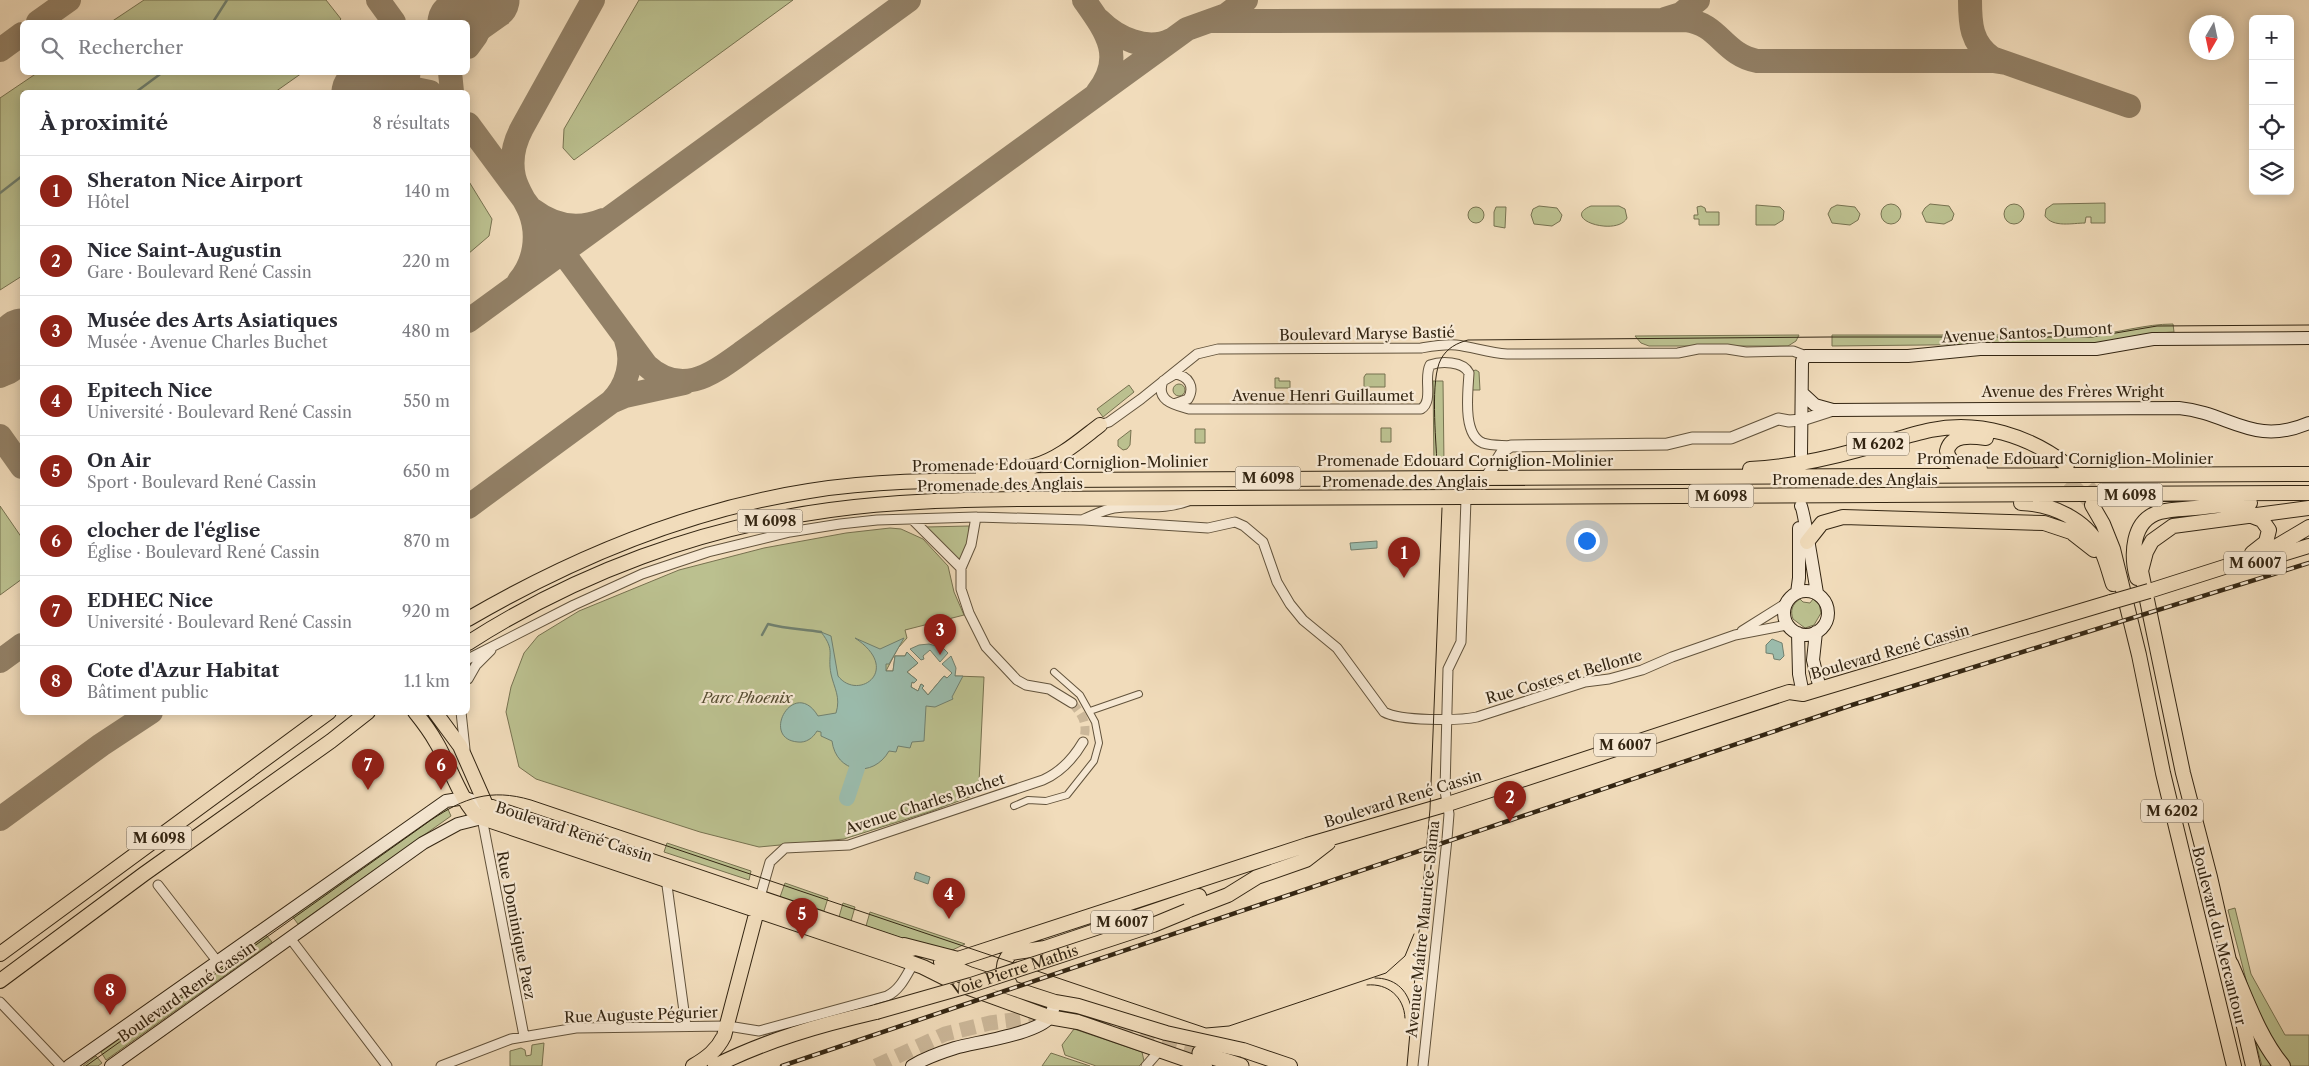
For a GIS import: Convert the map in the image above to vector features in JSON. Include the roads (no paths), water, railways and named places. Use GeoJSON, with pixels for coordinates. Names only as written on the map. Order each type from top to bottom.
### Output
{"type":"FeatureCollection","features":[{"type":"Feature","properties":{"kind":"highway"},"geometry":{"type":"LineString","coordinates":[[2230,964],[2257,1026],[2274,1057],[2282,1066]]}},
{"type":"Feature","properties":{"kind":"highway"},"geometry":{"type":"LineString","coordinates":[[1202,1059],[1241,1066]]}},
{"type":"Feature","properties":{"kind":"main road","name":"Avenue Santos-Dumont"},"geometry":{"type":"LineString","coordinates":[[1806,356],[1908,356],[1980,349],[2096,349],[2153,339],[2309,338]]}},
{"type":"Feature","properties":{"kind":"main road"},"geometry":{"type":"LineString","coordinates":[[1801,454],[1802,436],[1799,420],[1806,397],[1810,362],[1806,356]]}},
{"type":"Feature","properties":{"kind":"main road","name":"Avenue des Frères Wright"},"geometry":{"type":"LineString","coordinates":[[1806,397],[1819,407],[1833,410],[2179,408],[2203,412],[2234,425],[2261,432],[2286,431],[2309,423]]}},
{"type":"Feature","properties":{"kind":"main road"},"geometry":{"type":"LineString","coordinates":[[900,482],[1032,467],[1059,455],[1100,425]]}},
{"type":"Feature","properties":{"kind":"main road","name":"M 6202"},"geometry":{"type":"LineString","coordinates":[[1682,477],[1708,472],[1769,468],[1807,463],[1933,430],[1959,427],[1984,429],[2020,438],[2038,446],[2061,466],[2029,451],[1996,439],[1962,437],[1955,439],[1948,446],[1947,456],[1955,464],[2018,475]]}},
{"type":"Feature","properties":{"kind":"main road"},"geometry":{"type":"LineString","coordinates":[[2247,474],[2274,469],[2309,467]]}},
{"type":"Feature","properties":{"kind":"main road","name":"Promenade Edouard Corniglion-Molinier"},"geometry":{"type":"LineString","coordinates":[[470,618],[526,586],[599,553],[707,514],[809,490],[900,482],[2309,474]]}},
{"type":"Feature","properties":{"kind":"main road"},"geometry":{"type":"LineString","coordinates":[[1404,498],[1430,493],[1465,491],[1486,478]]}},
{"type":"Feature","properties":{"kind":"main road","name":"M 6202"},"geometry":{"type":"LineString","coordinates":[[2157,652],[2133,562],[2135,541],[2145,522],[2161,512],[2309,494]]}},
{"type":"Feature","properties":{"kind":"main road","name":"Promenade des Anglais"},"geometry":{"type":"LineString","coordinates":[[470,642],[529,607],[606,570],[669,546],[730,529],[788,517],[865,506],[941,500],[1404,498],[1466,508],[1614,496],[2309,494]]}},
{"type":"Feature","properties":{"kind":"main road","name":"M 6202"},"geometry":{"type":"LineString","coordinates":[[1951,496],[1990,502],[2032,503],[2052,508],[2077,522],[2093,537],[2108,568],[2138,686],[2152,727]]}},
{"type":"Feature","properties":{"kind":"main road","name":"M 6202"},"geometry":{"type":"LineString","coordinates":[[2152,727],[2139,655],[2113,549],[2098,505],[2121,543],[2170,737],[2183,772]]}},
{"type":"Feature","properties":{"kind":"main road"},"geometry":{"type":"LineString","coordinates":[[1797,592],[1799,578],[1799,512],[1801,506],[1804,510],[1817,593]]}},
{"type":"Feature","properties":{"kind":"main road","name":"M 6202"},"geometry":{"type":"LineString","coordinates":[[2183,772],[2141,571],[2146,552],[2152,542],[2167,529],[2180,524],[2309,508]]}},
{"type":"Feature","properties":{"kind":"main road"},"geometry":{"type":"LineString","coordinates":[[2236,563],[2262,546],[2268,539],[2269,530],[2266,523],[2249,515]]}},
{"type":"Feature","properties":{"kind":"main road","name":"M 6202"},"geometry":{"type":"LineString","coordinates":[[1808,542],[1822,523],[1843,517],[2044,523],[2059,526],[2082,539],[2108,568]]}},
{"type":"Feature","properties":{"kind":"main road","name":"Boulevard René Cassin"},"geometry":{"type":"LineString","coordinates":[[484,812],[666,879],[759,903],[904,945],[929,950],[954,959],[1199,882],[1307,845],[1448,804],[1789,692],[1803,694],[2199,576],[2262,554],[2309,527]]}},
{"type":"Feature","properties":{"kind":"main road","name":"Boulevard René Cassin"},"geometry":{"type":"LineString","coordinates":[[2199,576],[2243,567],[2309,546]]}},
{"type":"Feature","properties":{"kind":"main road"},"geometry":{"type":"LineString","coordinates":[[1804,590],[1817,593],[1826,602],[1828,613],[1826,622],[1816,632],[1810,634],[1798,633],[1787,624],[1784,615],[1786,604],[1797,592],[1804,590]]}},
{"type":"Feature","properties":{"kind":"main road"},"geometry":{"type":"LineString","coordinates":[[470,622],[488,607]]}},
{"type":"Feature","properties":{"kind":"main road"},"geometry":{"type":"LineString","coordinates":[[1816,632],[1813,660],[1820,689]]}},
{"type":"Feature","properties":{"kind":"main road"},"geometry":{"type":"LineString","coordinates":[[1798,633],[1799,674],[1803,694]]}},
{"type":"Feature","properties":{"kind":"main road","name":"M 6098"},"geometry":{"type":"LineString","coordinates":[[0,954],[325,715]]}},
{"type":"Feature","properties":{"kind":"main road","name":"M 6098"},"geometry":{"type":"LineString","coordinates":[[0,981],[136,879],[331,741],[364,715]]}},
{"type":"Feature","properties":{"kind":"main road"},"geometry":{"type":"LineString","coordinates":[[418,715],[437,744],[474,814],[484,812],[466,757],[437,715]]}},
{"type":"Feature","properties":{"kind":"main road","name":"Boulevard du Mercantour"},"geometry":{"type":"LineString","coordinates":[[2152,727],[2234,1066]]}},
{"type":"Feature","properties":{"kind":"main road","name":"Boulevard du Mercantour"},"geometry":{"type":"LineString","coordinates":[[2183,772],[2254,1066]]}},
{"type":"Feature","properties":{"kind":"main road","name":"Boulevard René Cassin"},"geometry":{"type":"LineString","coordinates":[[69,1066],[435,808],[450,799],[464,798]]}},
{"type":"Feature","properties":{"kind":"main road","name":"Boulevard René Cassin"},"geometry":{"type":"LineString","coordinates":[[118,1064],[423,843],[484,812],[663,865],[913,964],[958,984],[1049,1017],[1078,1022],[1160,1050],[1202,1059]]}},
{"type":"Feature","properties":{"kind":"main road","name":"Voie Pierre Mathis"},"geometry":{"type":"LineString","coordinates":[[715,1066],[751,1048],[794,1033],[971,985],[1153,925],[1228,895],[1257,877],[1306,860],[1333,839]]}},
{"type":"Feature","properties":{"kind":"main road","name":"M 6007"},"geometry":{"type":"LineString","coordinates":[[1016,990],[1004,976],[1003,968],[1008,957],[1016,951],[1045,948],[1200,896]]}},
{"type":"Feature","properties":{"kind":"main road"},"geometry":{"type":"LineString","coordinates":[[693,1066],[706,1059],[718,1047],[728,1026],[759,903]]}},
{"type":"Feature","properties":{"kind":"main road"},"geometry":{"type":"LineString","coordinates":[[276,920],[290,938]]}},
{"type":"Feature","properties":{"kind":"main road","name":"Boulevard René Cassin"},"geometry":{"type":"LineString","coordinates":[[904,945],[969,974],[1016,990],[1055,1002],[1078,1006],[1166,1034],[1243,1050],[1290,1066]]}},
{"type":"Feature","properties":{"kind":"main road"},"geometry":{"type":"LineString","coordinates":[[912,1066],[924,1058],[1010,1035],[1036,1026],[1049,1017],[1055,1002]]}},
{"type":"Feature","properties":{"kind":"main road"},"geometry":{"type":"LineString","coordinates":[[1160,1050],[1166,1034]]}},
{"type":"Feature","properties":{"kind":"street","name":"Boulevard Maryse Bastié"},"geometry":{"type":"LineString","coordinates":[[1100,425],[1109,422],[1141,399],[1197,354],[1218,350],[1409,349],[1446,345],[1487,352],[1514,354],[1678,353],[1698,348],[1727,348],[1746,352],[1793,351],[1806,356]]}},
{"type":"Feature","properties":{"kind":"street","name":"Avenue Henri Guillaumet"},"geometry":{"type":"LineString","coordinates":[[1172,404],[1189,409],[1205,410],[1412,410],[1424,408],[1426,403],[1427,372],[1430,365],[1456,364],[1468,370],[1469,423],[1473,435],[1479,441],[1488,444],[1511,446]]}},
{"type":"Feature","properties":{"kind":"street"},"geometry":{"type":"LineString","coordinates":[[1141,399],[1156,398],[1172,404],[1188,399],[1191,385],[1185,377],[1175,374],[1163,381],[1161,391],[1165,400],[1172,404]]}},
{"type":"Feature","properties":{"kind":"street","name":"Avenue des Frères Wright"},"geometry":{"type":"LineString","coordinates":[[1511,446],[1667,444],[1697,438],[1741,436],[1778,419],[1799,420],[1833,410]]}},
{"type":"Feature","properties":{"kind":"street"},"geometry":{"type":"LineString","coordinates":[[1486,478],[1503,451],[1511,446]]}},
{"type":"Feature","properties":{"kind":"street"},"geometry":{"type":"LineString","coordinates":[[470,658],[608,588],[642,574],[708,552],[790,532],[840,524],[912,518],[976,517],[1084,520],[1099,512],[1114,508],[1173,507],[1191,500]]}},
{"type":"Feature","properties":{"kind":"street","name":"Avenue Maître Maurice-Slama"},"geometry":{"type":"LineString","coordinates":[[1423,1066],[1447,839],[1448,804],[1445,791],[1448,669],[1461,642],[1466,508]]}},
{"type":"Feature","properties":{"kind":"street"},"geometry":{"type":"LineString","coordinates":[[976,517],[971,545],[961,568],[961,589],[969,613],[986,647],[1016,680],[1026,685],[1049,689],[1072,703]]}},
{"type":"Feature","properties":{"kind":"street"},"geometry":{"type":"LineString","coordinates":[[912,518],[961,568]]}},
{"type":"Feature","properties":{"kind":"street","name":"Rue Costes et Bellonte"},"geometry":{"type":"LineString","coordinates":[[1084,520],[1214,528],[1235,522],[1244,526],[1263,542],[1277,582],[1290,604],[1303,620],[1337,648],[1384,712],[1396,717],[1477,717],[1585,682],[1609,679],[1642,670],[1672,656],[1735,635],[1787,624]]}},
{"type":"Feature","properties":{"kind":"street","name":"Rue Costes et Bellonte"},"geometry":{"type":"LineString","coordinates":[[1735,635],[1786,604]]}},
{"type":"Feature","properties":{"kind":"street"},"geometry":{"type":"LineString","coordinates":[[470,676],[485,655],[498,645]]}},
{"type":"Feature","properties":{"kind":"street"},"geometry":{"type":"LineString","coordinates":[[1014,806],[1028,800],[1058,800],[1067,795],[1077,785],[1094,761],[1099,743],[1095,722],[1080,695],[1054,672]]}},
{"type":"Feature","properties":{"kind":"street"},"geometry":{"type":"LineString","coordinates":[[1090,711],[1139,694]]}},
{"type":"Feature","properties":{"kind":"street"},"geometry":{"type":"LineString","coordinates":[[461,715],[466,757]]}},
{"type":"Feature","properties":{"kind":"street","name":"Avenue Charles Buchet"},"geometry":{"type":"LineString","coordinates":[[759,903],[770,862],[784,848],[849,844],[1043,780],[1060,771],[1083,742]]}},
{"type":"Feature","properties":{"kind":"street","name":"Rue Dominique Paez"},"geometry":{"type":"LineString","coordinates":[[484,812],[524,1036]]}},
{"type":"Feature","properties":{"kind":"street"},"geometry":{"type":"LineString","coordinates":[[663,865],[686,1026]]}},
{"type":"Feature","properties":{"kind":"street"},"geometry":{"type":"LineString","coordinates":[[158,885],[217,962]]}},
{"type":"Feature","properties":{"kind":"street"},"geometry":{"type":"LineString","coordinates":[[290,938],[388,1066]]}},
{"type":"Feature","properties":{"kind":"street","name":"Rue Auguste Pégurier"},"geometry":{"type":"LineString","coordinates":[[441,1066],[524,1036],[576,1028],[728,1026],[759,1031],[887,996],[898,987],[913,964]]}},
{"type":"Feature","properties":{"kind":"street"},"geometry":{"type":"LineString","coordinates":[[0,1002],[61,1066]]}},
{"type":"Feature","properties":{"kind":"street"},"geometry":{"type":"LineString","coordinates":[[1146,1066],[1160,1050]]}},
{"type":"Feature","properties":{"kind":"waterway"},"geometry":{"type":"LineString","coordinates":[[214,20],[227,0]]}},
{"type":"Feature","properties":{"kind":"waterway"},"geometry":{"type":"LineString","coordinates":[[139,90],[159,75]]}},
{"type":"Feature","properties":{"kind":"waterway"},"geometry":{"type":"LineString","coordinates":[[0,193],[20,178]]}},
{"type":"Feature","properties":{"kind":"waterway"},"geometry":{"type":"LineString","coordinates":[[762,635],[768,624],[821,632]]}},
{"type":"Feature","properties":{"kind":"waterway"},"geometry":{"type":"LineString","coordinates":[[847,798],[857,768]]}},
{"type":"Feature","properties":{"kind":"tunnel"},"geometry":{"type":"LineString","coordinates":[[2054,466],[2089,501]]}},
{"type":"Feature","properties":{"kind":"tunnel"},"geometry":{"type":"LineString","coordinates":[[2088,486],[2103,505]]}},
{"type":"Feature","properties":{"kind":"tunnel"},"geometry":{"type":"LineString","coordinates":[[1072,703],[1084,721],[1083,742]]}},
{"type":"Feature","properties":{"kind":"tunnel"},"geometry":{"type":"LineString","coordinates":[[876,1066],[945,1034],[990,1023],[1061,1014],[1092,1019],[1200,1053]]}},
{"type":"Feature","properties":{"kind":"tram line"},"geometry":{"type":"LineString","coordinates":[[1437,464],[1434,410],[1438,368],[1443,355],[1449,349],[1456,344],[1468,340],[2092,337],[2157,326],[2309,325]]}},
{"type":"Feature","properties":{"kind":"tram line"},"geometry":{"type":"LineString","coordinates":[[1407,1066],[1430,809],[1442,508]]}},
{"type":"Feature","properties":{"kind":"tram line"},"geometry":{"type":"LineString","coordinates":[[86,1066],[431,820],[466,801],[490,795],[503,795],[531,800],[1206,1028],[1229,1026],[1386,973],[1405,956],[1414,934]]}},
{"type":"Feature","properties":{"kind":"tram line"},"geometry":{"type":"LineString","coordinates":[[1375,978],[1388,980],[1399,986],[1406,995],[1411,1007]]}},
{"type":"Feature","properties":{"kind":"tram line"},"geometry":{"type":"LineString","coordinates":[[1367,985],[1382,986],[1394,993],[1402,1004],[1405,1018]]}},
{"type":"Feature","properties":{"kind":"railway"},"geometry":{"type":"LineString","coordinates":[[782,1066],[1852,705],[2309,563]]}},
{"type":"Feature","properties":{"kind":"place","name":"Sheraton Nice Airport"},"geometry":{"type":"Point","coordinates":[1404,578]}},
{"type":"Feature","properties":{"kind":"place","name":"Musée des Arts Asiatiques"},"geometry":{"type":"Point","coordinates":[940,655]}},
{"type":"Feature","properties":{"kind":"place","name":"EDHEC Nice"},"geometry":{"type":"Point","coordinates":[368,790]}},
{"type":"Feature","properties":{"kind":"place","name":"clocher de l'église"},"geometry":{"type":"Point","coordinates":[441,790]}},
{"type":"Feature","properties":{"kind":"place","name":"Nice Saint-Augustin"},"geometry":{"type":"Point","coordinates":[1510,822]}},
{"type":"Feature","properties":{"kind":"place","name":"Epitech Nice"},"geometry":{"type":"Point","coordinates":[949,919]}},
{"type":"Feature","properties":{"kind":"place","name":"On Air"},"geometry":{"type":"Point","coordinates":[802,939]}},
{"type":"Feature","properties":{"kind":"place","name":"Cote d'Azur Habitat"},"geometry":{"type":"Point","coordinates":[110,1015]}},
{"type":"Feature","properties":{"kind":"park label","name":"Parc Phoenix"},"geometry":{"type":"Point","coordinates":[747,698]}}]}
